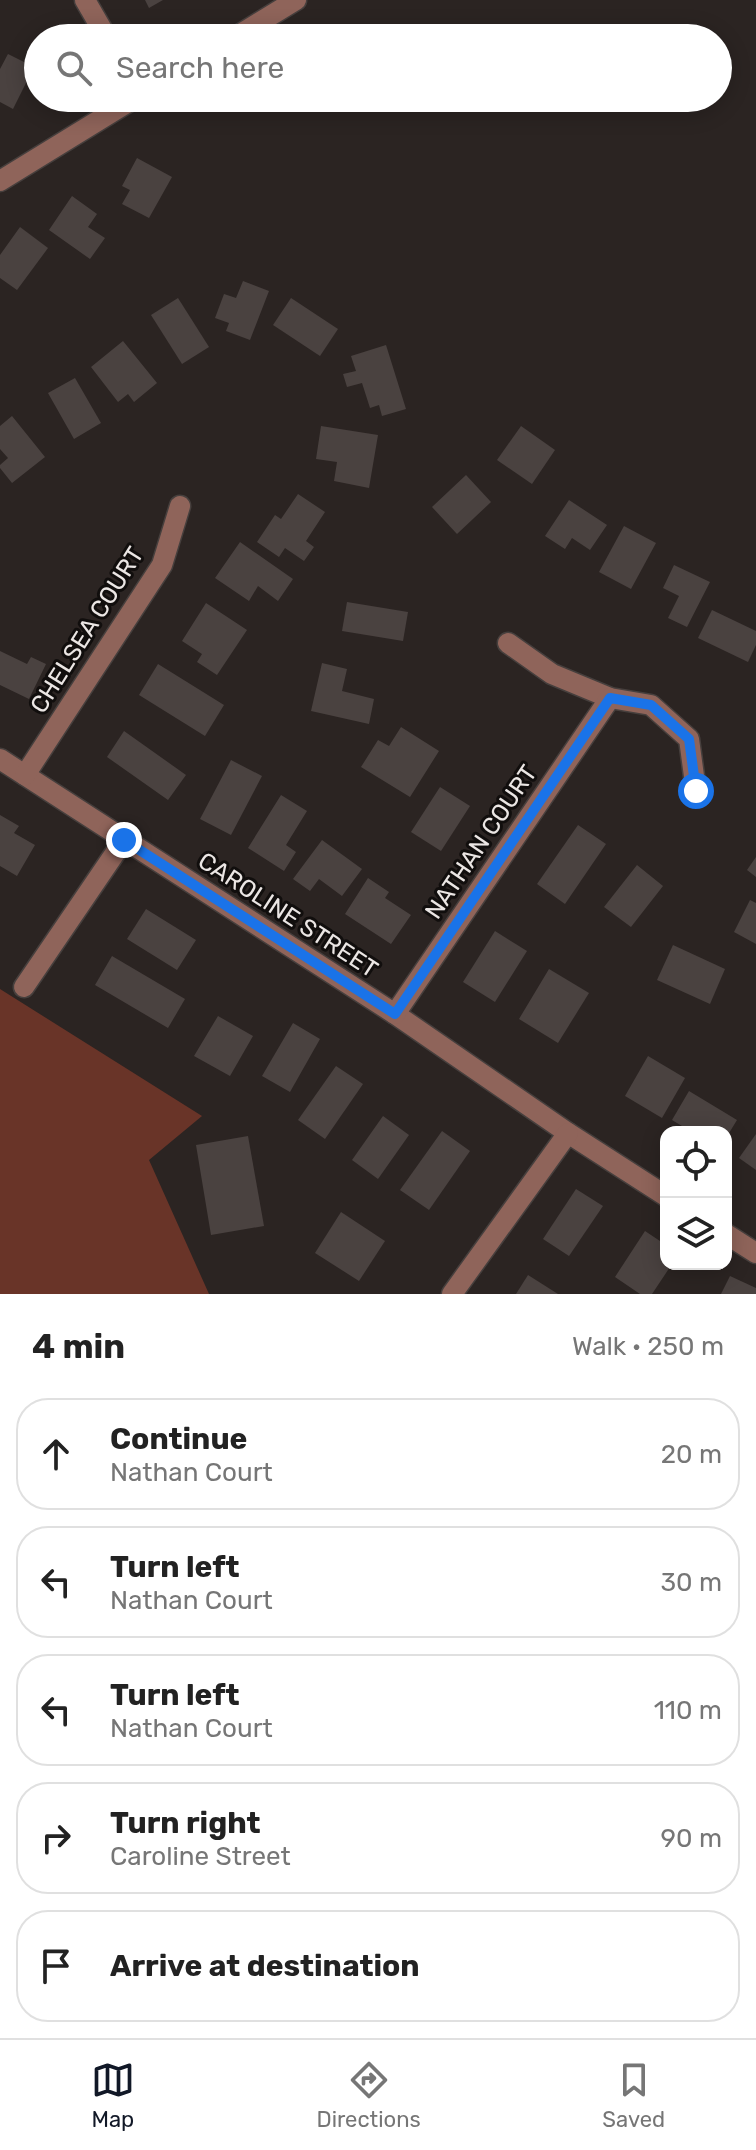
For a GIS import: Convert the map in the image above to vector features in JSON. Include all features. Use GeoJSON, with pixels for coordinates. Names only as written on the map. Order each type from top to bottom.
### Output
{"type":"FeatureCollection","features":[{"type":"Feature","properties":{"kind":"street"},"geometry":{"type":"LineString","coordinates":[[85,0],[99,24]]}},
{"type":"Feature","properties":{"kind":"street"},"geometry":{"type":"LineString","coordinates":[[257,24],[296,0]]}},
{"type":"Feature","properties":{"kind":"street"},"geometry":{"type":"LineString","coordinates":[[0,181],[112,112]]}},
{"type":"Feature","properties":{"kind":"street","name":"CHELSEA COURT"},"geometry":{"type":"LineString","coordinates":[[25,775],[162,565],[180,506]]}},
{"type":"Feature","properties":{"kind":"street"},"geometry":{"type":"LineString","coordinates":[[508,643],[552,674],[610,698],[651,705],[689,739],[696,791]]}},
{"type":"Feature","properties":{"kind":"street","name":"NATHAN COURT"},"geometry":{"type":"LineString","coordinates":[[395,1014],[610,698]]}},
{"type":"Feature","properties":{"kind":"street","name":"CAROLINE STREET"},"geometry":{"type":"LineString","coordinates":[[0,759],[395,1014],[660,1192]]}},
{"type":"Feature","properties":{"kind":"street"},"geometry":{"type":"LineString","coordinates":[[24,987],[124,840]]}},
{"type":"Feature","properties":{"kind":"street"},"geometry":{"type":"LineString","coordinates":[[452,1294],[568,1133]]}},
{"type":"Feature","properties":{"kind":"street"},"geometry":{"type":"LineString","coordinates":[[732,1238],[756,1253]]}},
{"type":"Feature","properties":{"kind":"shaded area"},"geometry":{"type":"Polygon","coordinates":[[[0,989],[202,1116],[149,1160],[209,1294],[0,1294],[0,989]]]}},
{"type":"Feature","properties":{"kind":"building"},"geometry":{"type":"Polygon","coordinates":[[[145,0],[163,0],[149,8],[145,0]]]}},
{"type":"Feature","properties":{"kind":"building"},"geometry":{"type":"Polygon","coordinates":[[[8,54],[24,62],[24,87],[13,109],[0,102],[0,69],[8,54]]]}},
{"type":"Feature","properties":{"kind":"building"},"geometry":{"type":"Polygon","coordinates":[[[137,158],[172,177],[149,218],[122,204],[130,190],[122,186],[137,158]]]}},
{"type":"Feature","properties":{"kind":"building"},"geometry":{"type":"Polygon","coordinates":[[[72,196],[97,214],[88,227],[105,238],[90,259],[49,230],[72,196]]]}},
{"type":"Feature","properties":{"kind":"building"},"geometry":{"type":"Polygon","coordinates":[[[20,227],[48,248],[17,290],[0,278],[0,255],[20,227]]]}},
{"type":"Feature","properties":{"kind":"building"},"geometry":{"type":"Polygon","coordinates":[[[243,281],[269,291],[250,340],[226,331],[229,323],[215,318],[224,294],[236,298],[243,281]]]}},
{"type":"Feature","properties":{"kind":"building"},"geometry":{"type":"Polygon","coordinates":[[[178,298],[209,347],[182,364],[151,315],[178,298]]]}},
{"type":"Feature","properties":{"kind":"building"},"geometry":{"type":"Polygon","coordinates":[[[291,298],[338,329],[320,356],[273,325],[291,298]]]}},
{"type":"Feature","properties":{"kind":"building"},"geometry":{"type":"Polygon","coordinates":[[[123,341],[157,383],[134,402],[128,394],[118,402],[91,367],[123,341]]]}},
{"type":"Feature","properties":{"kind":"building"},"geometry":{"type":"Polygon","coordinates":[[[386,345],[406,409],[382,416],[379,405],[370,408],[362,383],[347,387],[343,374],[356,371],[351,356],[386,345]]]}},
{"type":"Feature","properties":{"kind":"building"},"geometry":{"type":"Polygon","coordinates":[[[75,378],[101,423],[74,439],[48,393],[75,378]]]}},
{"type":"Feature","properties":{"kind":"building"},"geometry":{"type":"Polygon","coordinates":[[[12,416],[45,457],[12,483],[0,468],[8,458],[0,449],[0,426],[12,416]]]}},
{"type":"Feature","properties":{"kind":"building"},"geometry":{"type":"Polygon","coordinates":[[[321,426],[378,435],[369,488],[334,481],[337,462],[316,459],[321,426]]]}},
{"type":"Feature","properties":{"kind":"building"},"geometry":{"type":"Polygon","coordinates":[[[521,426],[555,450],[532,484],[497,460],[521,426]]]}},
{"type":"Feature","properties":{"kind":"building"},"geometry":{"type":"Polygon","coordinates":[[[466,475],[491,502],[457,534],[432,507],[466,475]]]}},
{"type":"Feature","properties":{"kind":"building"},"geometry":{"type":"Polygon","coordinates":[[[298,494],[325,512],[306,541],[314,547],[304,561],[285,548],[279,557],[257,542],[275,515],[281,519],[298,494]]]}},
{"type":"Feature","properties":{"kind":"building"},"geometry":{"type":"Polygon","coordinates":[[[569,500],[607,525],[590,550],[572,538],[565,549],[545,536],[569,500]]]}},
{"type":"Feature","properties":{"kind":"building"},"geometry":{"type":"Polygon","coordinates":[[[624,526],[656,543],[631,589],[599,572],[624,526]]]}},
{"type":"Feature","properties":{"kind":"building"},"geometry":{"type":"Polygon","coordinates":[[[240,542],[293,579],[278,601],[258,586],[249,601],[215,578],[240,542]]]}},
{"type":"Feature","properties":{"kind":"building"},"geometry":{"type":"Polygon","coordinates":[[[674,565],[710,582],[687,627],[668,618],[679,596],[663,588],[674,565]]]}},
{"type":"Feature","properties":{"kind":"building"},"geometry":{"type":"Polygon","coordinates":[[[347,602],[408,612],[403,641],[342,631],[347,602]]]}},
{"type":"Feature","properties":{"kind":"building"},"geometry":{"type":"Polygon","coordinates":[[[206,603],[247,630],[217,675],[197,662],[202,654],[182,641],[206,603]]]}},
{"type":"Feature","properties":{"kind":"building"},"geometry":{"type":"Polygon","coordinates":[[[712,610],[756,631],[756,645],[748,662],[698,638],[712,610]]]}},
{"type":"Feature","properties":{"kind":"building"},"geometry":{"type":"Polygon","coordinates":[[[0,651],[27,664],[31,657],[46,664],[29,699],[0,685],[0,651]]]}},
{"type":"Feature","properties":{"kind":"building"},"geometry":{"type":"Polygon","coordinates":[[[322,663],[347,669],[342,691],[374,699],[369,724],[311,711],[322,663]]]}},
{"type":"Feature","properties":{"kind":"building"},"geometry":{"type":"Polygon","coordinates":[[[158,664],[224,705],[205,736],[139,695],[158,664]]]}},
{"type":"Feature","properties":{"kind":"building"},"geometry":{"type":"Polygon","coordinates":[[[401,727],[439,751],[410,797],[361,767],[378,740],[389,746],[401,727]]]}},
{"type":"Feature","properties":{"kind":"building"},"geometry":{"type":"Polygon","coordinates":[[[124,731],[186,775],[168,800],[107,757],[124,731]]]}},
{"type":"Feature","properties":{"kind":"building"},"geometry":{"type":"Polygon","coordinates":[[[231,760],[262,776],[231,835],[200,819],[231,760]]]}},
{"type":"Feature","properties":{"kind":"building"},"geometry":{"type":"Polygon","coordinates":[[[440,787],[470,806],[441,851],[411,832],[440,787]]]}},
{"type":"Feature","properties":{"kind":"building"},"geometry":{"type":"Polygon","coordinates":[[[281,795],[307,811],[286,845],[296,852],[284,871],[248,848],[281,795]]]}},
{"type":"Feature","properties":{"kind":"building"},"geometry":{"type":"Polygon","coordinates":[[[0,815],[19,826],[14,833],[35,845],[17,876],[0,866],[0,815]]]}},
{"type":"Feature","properties":{"kind":"building"},"geometry":{"type":"Polygon","coordinates":[[[578,825],[606,844],[565,904],[537,884],[578,825]]]}},
{"type":"Feature","properties":{"kind":"building"},"geometry":{"type":"Polygon","coordinates":[[[322,840],[362,869],[342,896],[319,879],[310,891],[293,879],[322,840]]]}},
{"type":"Feature","properties":{"kind":"building"},"geometry":{"type":"Polygon","coordinates":[[[756,857],[756,877],[747,870],[756,857]]]}},
{"type":"Feature","properties":{"kind":"building"},"geometry":{"type":"Polygon","coordinates":[[[637,865],[663,886],[631,927],[604,907],[637,865]]]}},
{"type":"Feature","properties":{"kind":"building"},"geometry":{"type":"Polygon","coordinates":[[[368,878],[389,892],[385,898],[411,915],[391,944],[345,914],[368,878]]]}},
{"type":"Feature","properties":{"kind":"building"},"geometry":{"type":"Polygon","coordinates":[[[750,900],[756,903],[756,944],[734,932],[750,900]]]}},
{"type":"Feature","properties":{"kind":"building"},"geometry":{"type":"Polygon","coordinates":[[[146,909],[196,940],[177,970],[127,939],[146,909]]]}},
{"type":"Feature","properties":{"kind":"building"},"geometry":{"type":"Polygon","coordinates":[[[495,931],[527,951],[495,1002],[463,982],[495,931]]]}},
{"type":"Feature","properties":{"kind":"building"},"geometry":{"type":"Polygon","coordinates":[[[673,945],[725,969],[710,1004],[657,980],[673,945]]]}},
{"type":"Feature","properties":{"kind":"building"},"geometry":{"type":"Polygon","coordinates":[[[112,956],[185,999],[168,1028],[95,985],[112,956]]]}},
{"type":"Feature","properties":{"kind":"building"},"geometry":{"type":"Polygon","coordinates":[[[549,969],[589,993],[558,1043],[519,1019],[549,969]]]}},
{"type":"Feature","properties":{"kind":"building"},"geometry":{"type":"Polygon","coordinates":[[[218,1016],[253,1036],[230,1076],[194,1056],[218,1016]]]}},
{"type":"Feature","properties":{"kind":"building"},"geometry":{"type":"Polygon","coordinates":[[[293,1023],[320,1039],[290,1092],[262,1076],[293,1023]]]}},
{"type":"Feature","properties":{"kind":"building"},"geometry":{"type":"Polygon","coordinates":[[[648,1056],[685,1078],[662,1118],[625,1096],[648,1056]]]}},
{"type":"Feature","properties":{"kind":"building"},"geometry":{"type":"Polygon","coordinates":[[[336,1066],[363,1084],[325,1139],[298,1120],[336,1066]]]}},
{"type":"Feature","properties":{"kind":"building"},"geometry":{"type":"Polygon","coordinates":[[[689,1091],[737,1120],[732,1128],[682,1126],[672,1120],[689,1091]]]}},
{"type":"Feature","properties":{"kind":"building"},"geometry":{"type":"Polygon","coordinates":[[[383,1116],[409,1135],[378,1179],[352,1160],[383,1116]]]}},
{"type":"Feature","properties":{"kind":"building"},"geometry":{"type":"Polygon","coordinates":[[[442,1131],[470,1151],[429,1210],[400,1190],[442,1131]]]}},
{"type":"Feature","properties":{"kind":"building"},"geometry":{"type":"Polygon","coordinates":[[[756,1134],[756,1170],[739,1158],[756,1134]]]}},
{"type":"Feature","properties":{"kind":"building"},"geometry":{"type":"Polygon","coordinates":[[[248,1136],[264,1226],[211,1235],[196,1145],[248,1136]]]}},
{"type":"Feature","properties":{"kind":"building"},"geometry":{"type":"Polygon","coordinates":[[[576,1189],[603,1206],[569,1256],[543,1239],[576,1189]]]}},
{"type":"Feature","properties":{"kind":"building"},"geometry":{"type":"Polygon","coordinates":[[[341,1212],[385,1241],[359,1281],[315,1253],[341,1212]]]}},
{"type":"Feature","properties":{"kind":"building"},"geometry":{"type":"Polygon","coordinates":[[[645,1231],[660,1241],[660,1270],[668,1270],[652,1294],[640,1294],[615,1277],[645,1231]]]}},
{"type":"Feature","properties":{"kind":"building"},"geometry":{"type":"Polygon","coordinates":[[[528,1275],[558,1294],[516,1294],[528,1275]]]}},
{"type":"Feature","properties":{"kind":"building"},"geometry":{"type":"Polygon","coordinates":[[[730,1276],[756,1288],[756,1294],[721,1294],[730,1276]]]}},
{"type":"Feature","properties":{"kind":"route"},"geometry":{"type":"LineString","coordinates":[[124,840],[395,1014],[610,698],[651,705],[689,739],[696,791]]}}]}
